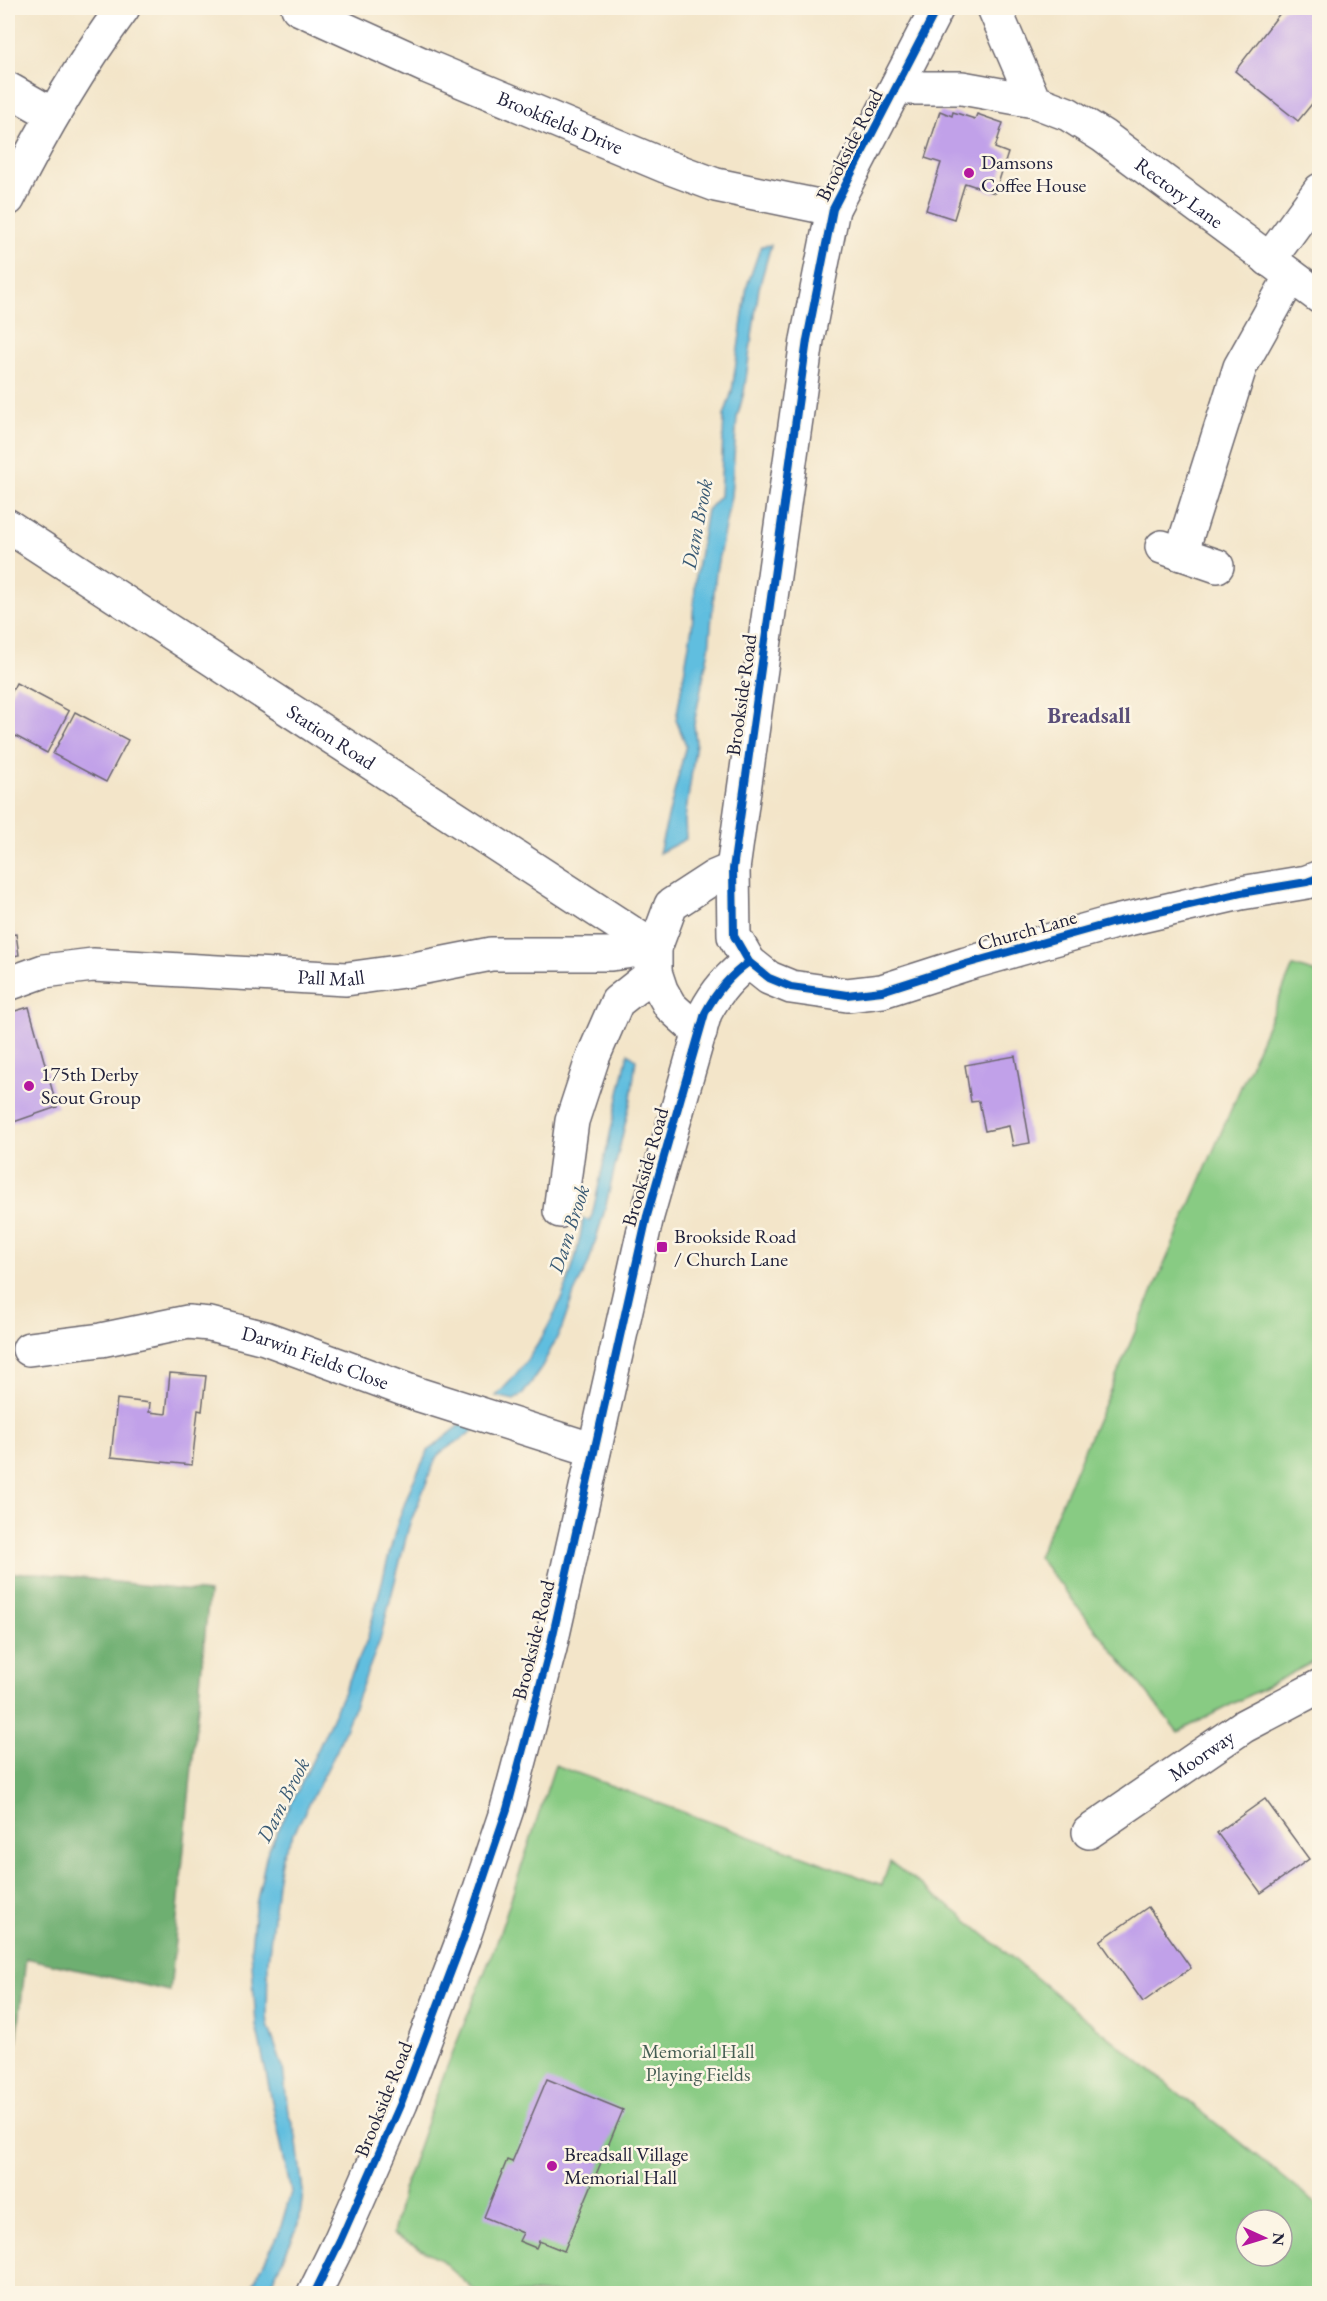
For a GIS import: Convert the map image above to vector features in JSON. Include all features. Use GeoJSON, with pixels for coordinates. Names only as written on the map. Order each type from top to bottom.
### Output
{"type":"FeatureCollection","features":[{"type":"Feature","properties":{"kind":"street"},"geometry":{"type":"LineString","coordinates":[[8,199],[52,114],[88,55],[123,8]]}},
{"type":"Feature","properties":{"kind":"street","name":"Brookfields Drive"},"geometry":{"type":"LineString","coordinates":[[298,8],[428,68],[716,185],[833,209]]}},
{"type":"Feature","properties":{"kind":"street","name":"Brookside Road"},"geometry":{"type":"LineString","coordinates":[[316,2293],[400,2103],[462,1942],[507,1809],[550,1648],[647,1216],[705,1013],[713,998],[731,975],[749,962],[734,936],[733,869],[807,340],[833,209],[937,8]]}},
{"type":"Feature","properties":{"kind":"street"},"geometry":{"type":"LineString","coordinates":[[994,8],[1035,101]]}},
{"type":"Feature","properties":{"kind":"street","name":"Rectory Lane"},"geometry":{"type":"LineString","coordinates":[[897,88],[962,88],[1035,101],[1068,114],[1103,136],[1320,297]]}},
{"type":"Feature","properties":{"kind":"street"},"geometry":{"type":"LineString","coordinates":[[8,89],[52,114]]}},
{"type":"Feature","properties":{"kind":"street"},"geometry":{"type":"LineString","coordinates":[[1217,566],[1171,550],[1280,268],[1320,190]]}},
{"type":"Feature","properties":{"kind":"street","name":"Station Road"},"geometry":{"type":"LineString","coordinates":[[8,526],[655,960]]}},
{"type":"Feature","properties":{"kind":"street"},"geometry":{"type":"LineString","coordinates":[[560,1211],[572,1120],[593,1057],[617,1002],[655,960],[671,905],[714,877],[733,869]]}},
{"type":"Feature","properties":{"kind":"street","name":"Church Lane"},"geometry":{"type":"LineString","coordinates":[[749,962],[769,978],[799,989],[847,995],[882,991],[966,964],[1111,923],[1241,893],[1315,881]]}},
{"type":"Feature","properties":{"kind":"street","name":"Pall Mall"},"geometry":{"type":"LineString","coordinates":[[8,984],[44,971],[93,965],[346,979],[404,971],[491,954],[611,954],[655,960]]}},
{"type":"Feature","properties":{"kind":"street"},"geometry":{"type":"LineString","coordinates":[[655,960],[661,990],[670,1006],[700,1033]]}},
{"type":"Feature","properties":{"kind":"street","name":"Darwin Fields Close"},"geometry":{"type":"LineString","coordinates":[[29,1349],[101,1340],[188,1322],[210,1324],[265,1338],[420,1395],[594,1450]]}},
{"type":"Feature","properties":{"kind":"street","name":"Moorway"},"geometry":{"type":"LineString","coordinates":[[1089,1833],[1244,1726],[1320,1686]]}},
{"type":"Feature","properties":{"kind":"green space"},"geometry":{"type":"Polygon","coordinates":[[[1293,966],[1320,974],[1319,1659],[1178,1732],[1038,1557],[1293,966]]]}},
{"type":"Feature","properties":{"kind":"green space"},"geometry":{"type":"Polygon","coordinates":[[[8,1573],[39,1573],[209,1593],[170,1991],[26,1958],[8,2124],[8,1573]]]}},
{"type":"Feature","properties":{"kind":"green space","name":"Memorial Hall Playing Fields"},"geometry":{"type":"Polygon","coordinates":[[[555,1765],[882,1885],[890,1862],[957,1912],[1319,2206],[1319,2293],[477,2293],[439,2258],[393,2234],[403,2190],[441,2082],[497,1941],[555,1765]]]}},
{"type":"Feature","properties":{"kind":"water"},"geometry":{"type":"Polygon","coordinates":[[[771,245],[759,288],[744,392],[737,418],[731,496],[716,571],[709,649],[694,724],[696,743],[685,819],[686,839],[659,853],[686,745],[676,720],[692,627],[696,575],[707,510],[720,496],[724,416],[732,391],[747,286],[761,246],[771,245]]]}},
{"type":"Feature","properties":{"kind":"water"},"geometry":{"type":"Polygon","coordinates":[[[628,1053],[636,1059],[631,1099],[604,1213],[588,1265],[574,1293],[562,1328],[540,1370],[523,1394],[514,1400],[496,1396],[529,1358],[554,1315],[564,1292],[579,1244],[583,1219],[591,1220],[628,1053]]]}},
{"type":"Feature","properties":{"kind":"water"},"geometry":{"type":"Polygon","coordinates":[[[465,1421],[479,1427],[440,1453],[435,1461],[409,1526],[380,1640],[337,1750],[282,1856],[268,1961],[267,2015],[268,2025],[283,2068],[288,2112],[296,2135],[303,2192],[299,2224],[267,2293],[248,2294],[279,2233],[291,2192],[256,2025],[251,1948],[255,1909],[267,1853],[319,1747],[367,1640],[397,1524],[412,1484],[428,1451],[465,1421]]]}},
{"type":"Feature","properties":{"kind":"building"},"geometry":{"type":"Polygon","coordinates":[[[1284,8],[1320,8],[1320,94],[1298,121],[1235,71],[1284,8]]]}},
{"type":"Feature","properties":{"kind":"building","name":"Damsons Coffee House"},"geometry":{"type":"Polygon","coordinates":[[[940,111],[952,116],[953,112],[975,119],[977,114],[1003,123],[995,148],[1008,153],[995,193],[965,183],[954,219],[926,210],[941,163],[925,158],[940,111]]]}},
{"type":"Feature","properties":{"kind":"building"},"geometry":{"type":"Polygon","coordinates":[[[16,683],[69,711],[47,753],[8,732],[8,699],[16,683]]]}},
{"type":"Feature","properties":{"kind":"building"},"geometry":{"type":"Polygon","coordinates":[[[75,712],[128,740],[106,782],[53,754],[75,712]]]}},
{"type":"Feature","properties":{"kind":"building"},"geometry":{"type":"Polygon","coordinates":[[[16,934],[19,955],[8,957],[8,935],[16,934]]]}},
{"type":"Feature","properties":{"kind":"building","name":"175th Derby Scout Group"},"geometry":{"type":"Polygon","coordinates":[[[29,1007],[57,1107],[8,1124],[8,1064],[10,1063],[8,1013],[29,1007]]]}},
{"type":"Feature","properties":{"kind":"building"},"geometry":{"type":"Polygon","coordinates":[[[1015,1056],[1030,1143],[1013,1146],[1009,1126],[985,1131],[979,1101],[971,1102],[965,1065],[1015,1056]]]}},
{"type":"Feature","properties":{"kind":"building"},"geometry":{"type":"Polygon","coordinates":[[[170,1373],[206,1376],[202,1411],[198,1410],[192,1465],[111,1457],[117,1399],[150,1403],[149,1412],[166,1414],[170,1373]]]}},
{"type":"Feature","properties":{"kind":"building"},"geometry":{"type":"Polygon","coordinates":[[[1265,1799],[1309,1859],[1261,1893],[1217,1833],[1265,1799]]]}},
{"type":"Feature","properties":{"kind":"building"},"geometry":{"type":"Polygon","coordinates":[[[1148,1907],[1191,1968],[1143,2002],[1100,1941],[1148,1907]]]}},
{"type":"Feature","properties":{"kind":"building","name":"Breadsall Village Memorial Hall"},"geometry":{"type":"Polygon","coordinates":[[[547,2079],[623,2110],[564,2251],[539,2241],[536,2248],[519,2241],[523,2233],[484,2217],[507,2160],[512,2162],[547,2079]]]}},
{"type":"Feature","properties":{"kind":"cycle path"},"geometry":{"type":"LineString","coordinates":[[937,8],[833,209],[807,340],[733,869],[734,936],[749,962],[769,978],[791,987],[847,995],[882,991],[966,964],[1111,923],[1241,893],[1307,882],[1320,877]]}},
{"type":"Feature","properties":{"kind":"cycle path"},"geometry":{"type":"LineString","coordinates":[[314,2294],[401,2103],[462,1942],[507,1809],[550,1648],[647,1216],[705,1013],[724,985],[749,962]]}},
{"type":"Feature","properties":{"kind":"place","name":"Damsons Coffee House"},"geometry":{"type":"Point","coordinates":[969,173]}},
{"type":"Feature","properties":{"kind":"place","name":"175th Derby Scout Group"},"geometry":{"type":"Point","coordinates":[29,1086]}},
{"type":"Feature","properties":{"kind":"place","name":"Brookside Road / Church Lane"},"geometry":{"type":"Point","coordinates":[662,1247]}},
{"type":"Feature","properties":{"kind":"place","name":"Breadsall Village Memorial Hall"},"geometry":{"type":"Point","coordinates":[552,2166]}},
{"type":"Feature","properties":{"kind":"district","name":"Breadsall"},"geometry":{"type":"Point","coordinates":[1089,715]}},
{"type":"Feature","properties":{"kind":"water label","name":"Dam Brook"},"geometry":{"type":"Point","coordinates":[697,524]}},
{"type":"Feature","properties":{"kind":"water label","name":"Dam Brook"},"geometry":{"type":"Point","coordinates":[569,1229]}},
{"type":"Feature","properties":{"kind":"water label","name":"Dam Brook"},"geometry":{"type":"Point","coordinates":[283,1800]}}]}
